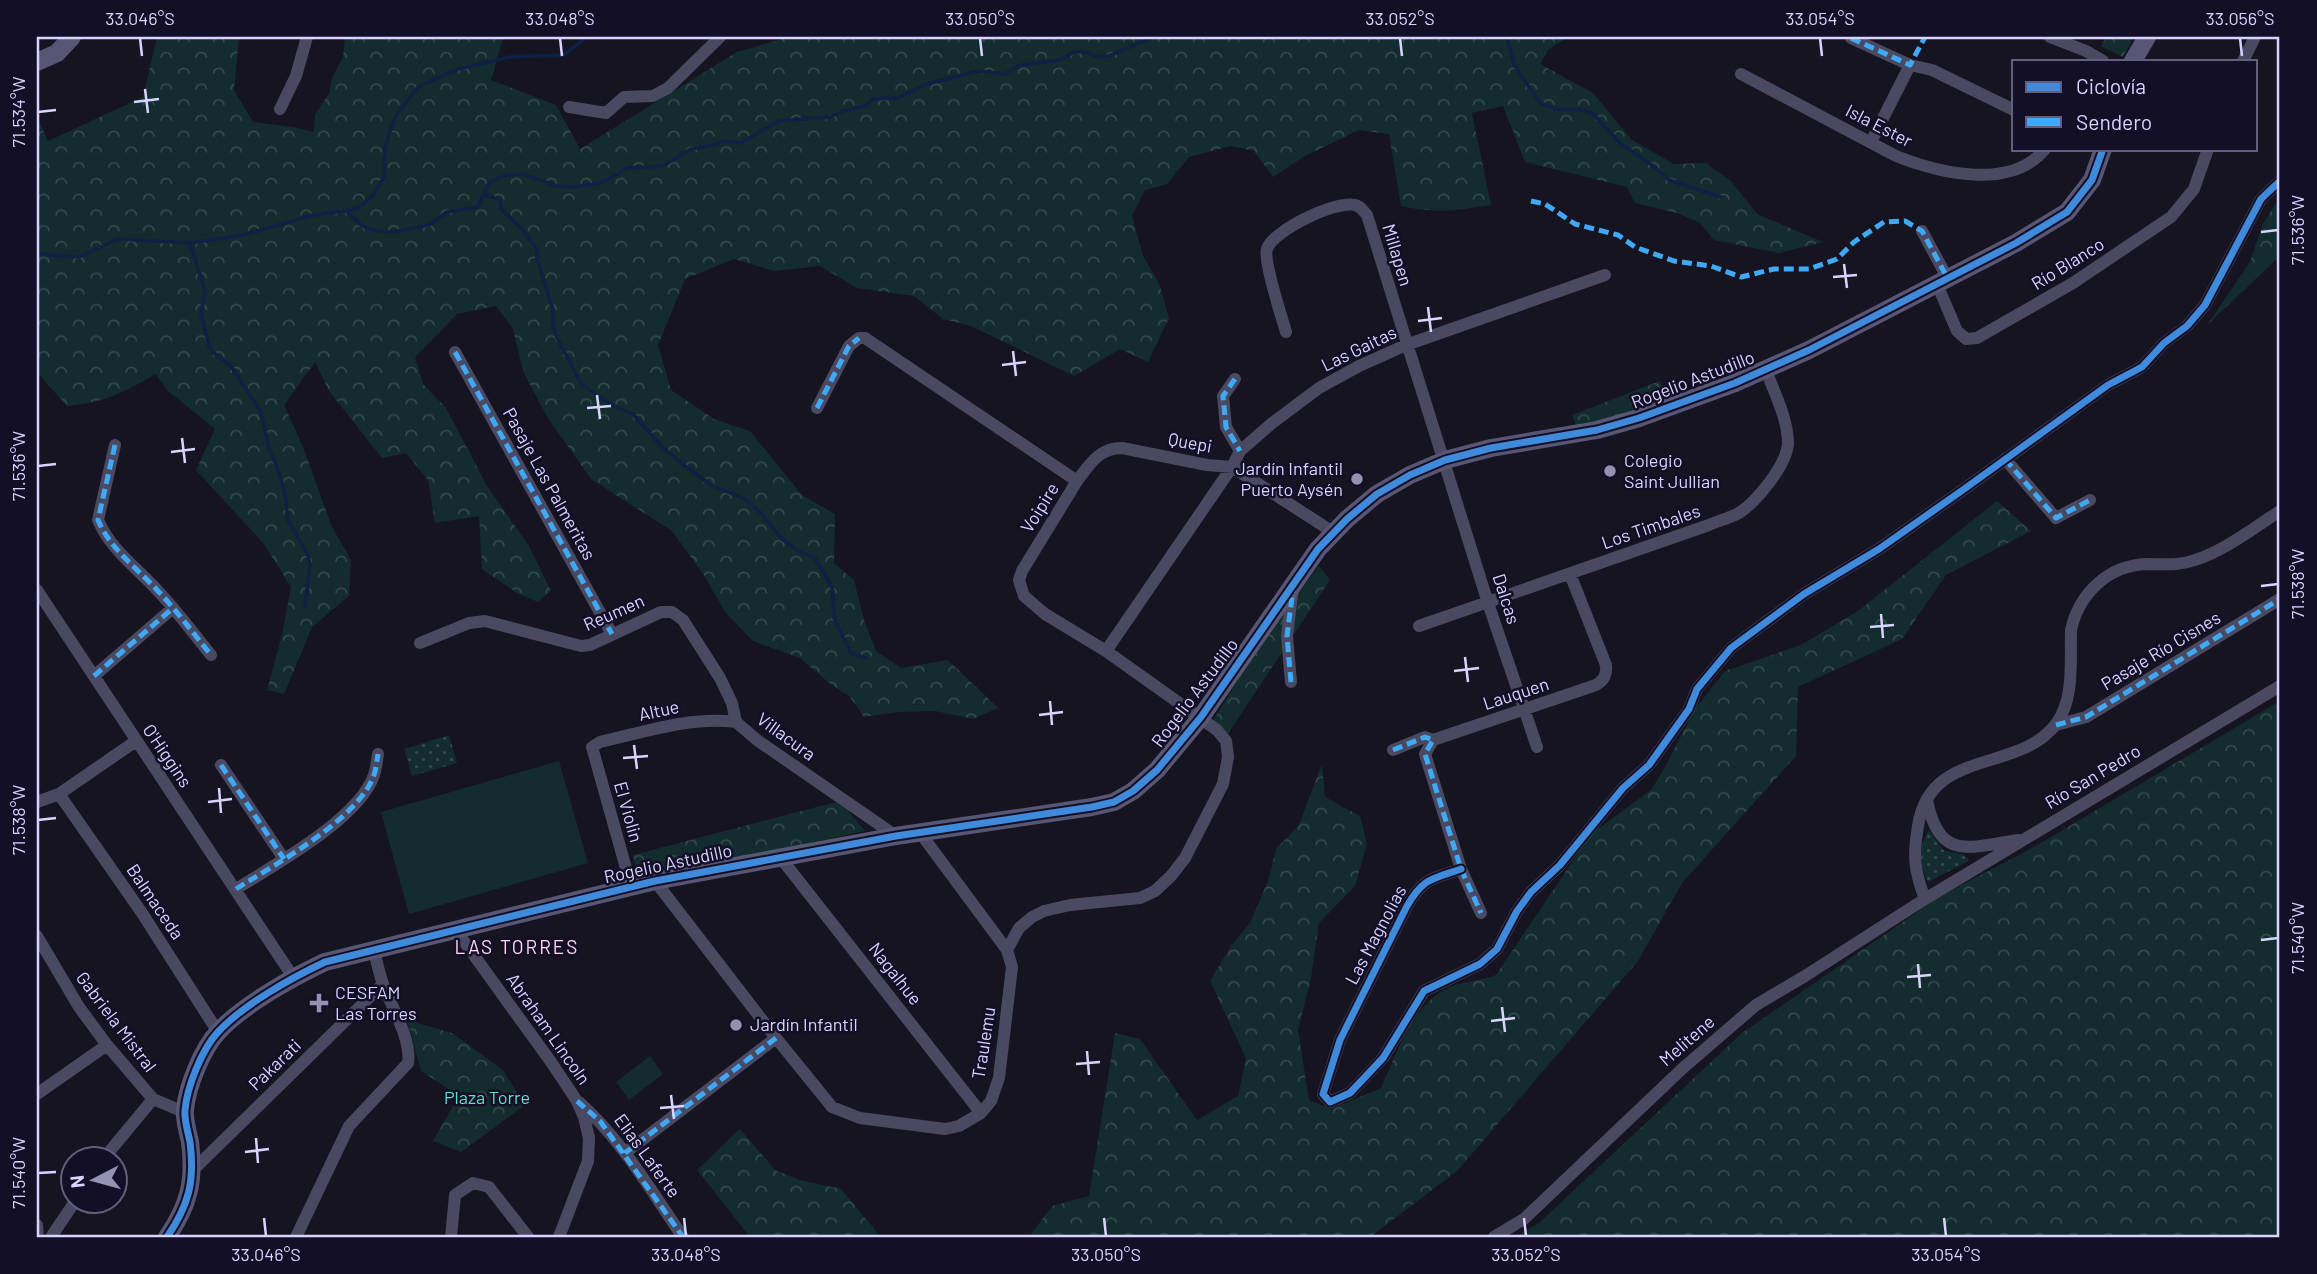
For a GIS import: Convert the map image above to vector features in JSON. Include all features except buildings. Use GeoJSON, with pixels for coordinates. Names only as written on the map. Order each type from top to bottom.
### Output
{"type":"FeatureCollection","features":[{"type":"Feature","properties":{"kind":"street"},"geometry":{"type":"LineString","coordinates":[[37,62],[57,53],[72,37]]}},
{"type":"Feature","properties":{"kind":"street"},"geometry":{"type":"LineString","coordinates":[[280,109],[296,76],[307,37]]}},
{"type":"Feature","properties":{"kind":"street"},"geometry":{"type":"LineString","coordinates":[[569,107],[606,113],[624,97],[653,96],[668,88],[720,37]]}},
{"type":"Feature","properties":{"kind":"street"},"geometry":{"type":"LineString","coordinates":[[2050,37],[2101,60]]}},
{"type":"Feature","properties":{"kind":"street"},"geometry":{"type":"LineString","coordinates":[[2134,60],[2147,37]]}},
{"type":"Feature","properties":{"kind":"street"},"geometry":{"type":"LineString","coordinates":[[2244,60],[2255,37]]}},
{"type":"Feature","properties":{"kind":"street"},"geometry":{"type":"LineString","coordinates":[[1851,38],[1910,65],[1932,70],[2012,109]]}},
{"type":"Feature","properties":{"kind":"street"},"geometry":{"type":"LineString","coordinates":[[1871,142],[1910,65]]}},
{"type":"Feature","properties":{"kind":"street","name":"Isla Ester"},"geometry":{"type":"LineString","coordinates":[[1741,74],[1918,165],[1966,173],[1995,174],[2020,169],[2044,150]]}},
{"type":"Feature","properties":{"kind":"street","name":"Río Blanco"},"geometry":{"type":"LineString","coordinates":[[1942,281],[1957,331],[1966,339],[1977,338],[2073,283],[2171,217],[2194,189],[2205,150]]}},
{"type":"Feature","properties":{"kind":"street","name":"Rogelio Astudillo"},"geometry":{"type":"LineString","coordinates":[[167,1237],[188,1200],[192,1184],[190,1143],[184,1112],[200,1059],[218,1032],[293,977],[325,962],[631,886],[896,836],[1114,802],[1133,791],[1157,770],[1201,718],[1333,532],[1362,506],[1393,484],[1445,460],[1492,448],[1597,430],[1639,418],[1766,370],[2016,243],[2067,212],[2092,180],[2099,151]]}},
{"type":"Feature","properties":{"kind":"street"},"geometry":{"type":"LineString","coordinates":[[2090,500],[2056,518],[2005,459],[2108,385],[2141,367],[2164,343],[2187,326],[2205,305],[2261,199],[2280,181]]}},
{"type":"Feature","properties":{"kind":"street","name":"Millapen"},"geometry":{"type":"LineString","coordinates":[[1286,332],[1267,262],[1267,247],[1273,239],[1307,217],[1352,204],[1360,207],[1367,215],[1406,345],[1445,460]]}},
{"type":"Feature","properties":{"kind":"street"},"geometry":{"type":"LineString","coordinates":[[1922,231],[1942,281]]}},
{"type":"Feature","properties":{"kind":"street","name":"Las Gaitas"},"geometry":{"type":"LineString","coordinates":[[1232,467],[1240,451],[1320,387],[1359,366],[1406,345],[1605,275]]}},
{"type":"Feature","properties":{"kind":"street","name":"Voipire"},"geometry":{"type":"LineString","coordinates":[[817,408],[849,346],[859,338],[869,339],[1077,481],[1022,571],[1019,580],[1024,596],[1045,614],[1106,651],[1201,718]]}},
{"type":"Feature","properties":{"kind":"street","name":"Pasaje Las Palmeritas"},"geometry":{"type":"LineString","coordinates":[[455,352],[612,634]]}},
{"type":"Feature","properties":{"kind":"street","name":"Los Timbales"},"geometry":{"type":"LineString","coordinates":[[1419,626],[1739,513],[1753,501],[1783,462],[1788,445],[1786,430],[1766,370]]}},
{"type":"Feature","properties":{"kind":"street"},"geometry":{"type":"LineString","coordinates":[[1235,379],[1223,396],[1226,427],[1240,451]]}},
{"type":"Feature","properties":{"kind":"street"},"geometry":{"type":"LineString","coordinates":[[115,445],[98,520],[102,529],[119,552],[173,608],[211,655]]}},
{"type":"Feature","properties":{"kind":"street","name":"Quepi"},"geometry":{"type":"LineString","coordinates":[[1077,481],[1097,456],[1113,448],[1207,466],[1232,467],[1333,532]]}},
{"type":"Feature","properties":{"kind":"street","name":"Las Magnolias"},"geometry":{"type":"LineString","coordinates":[[1461,869],[1425,882],[1416,891],[1340,1040],[1323,1094],[1330,1102],[1350,1093],[1383,1058],[1424,991],[1480,964],[1497,949],[1517,911],[1531,892],[1560,866],[1623,788],[1649,765],[1689,709],[1697,689],[1731,648],[1804,594],[1879,549],[2005,459]]}},
{"type":"Feature","properties":{"kind":"street","name":"Dalcas"},"geometry":{"type":"LineString","coordinates":[[1445,460],[1488,603],[1537,747]]}},
{"type":"Feature","properties":{"kind":"street"},"geometry":{"type":"LineString","coordinates":[[1106,651],[1232,467]]}},
{"type":"Feature","properties":{"kind":"street"},"geometry":{"type":"LineString","coordinates":[[2056,725],[2069,697],[2071,631],[2074,620],[2083,600],[2097,583],[2126,568],[2147,564],[2176,565],[2206,556],[2280,511]]}},
{"type":"Feature","properties":{"kind":"street","name":"Lauquen"},"geometry":{"type":"LineString","coordinates":[[1393,750],[1425,737],[1433,740],[1596,685],[1605,676],[1606,666],[1570,574]]}},
{"type":"Feature","properties":{"kind":"street"},"geometry":{"type":"LineString","coordinates":[[1291,682],[1287,636],[1293,587]]}},
{"type":"Feature","properties":{"kind":"street","name":"O'Higgins"},"geometry":{"type":"LineString","coordinates":[[37,590],[293,977]]}},
{"type":"Feature","properties":{"kind":"street","name":"Pasaje Río Cisnes"},"geometry":{"type":"LineString","coordinates":[[1927,800],[1940,781],[2034,742],[2056,725],[2086,717],[2280,598]]}},
{"type":"Feature","properties":{"kind":"street"},"geometry":{"type":"LineString","coordinates":[[94,676],[173,608]]}},
{"type":"Feature","properties":{"kind":"street","name":"Reumen"},"geometry":{"type":"LineString","coordinates":[[420,643],[469,623],[485,621],[581,646],[590,645],[661,611]]}},
{"type":"Feature","properties":{"kind":"street","name":"Villacura"},"geometry":{"type":"LineString","coordinates":[[661,611],[672,612],[683,620],[720,678],[732,702],[736,722],[757,740],[896,836]]}},
{"type":"Feature","properties":{"kind":"street","name":"Río San Pedro"},"geometry":{"type":"LineString","coordinates":[[1925,899],[2280,686]]}},
{"type":"Feature","properties":{"kind":"street"},"geometry":{"type":"LineString","coordinates":[[921,834],[1007,950],[1019,928],[1044,911],[1070,905],[1140,898],[1155,891],[1185,858],[1223,784],[1228,757],[1226,741],[1201,718]]}},
{"type":"Feature","properties":{"kind":"street","name":"Altue"},"geometry":{"type":"LineString","coordinates":[[592,747],[600,742],[694,721],[716,719],[736,722]]}},
{"type":"Feature","properties":{"kind":"street"},"geometry":{"type":"LineString","coordinates":[[1433,740],[1425,754],[1461,869],[1481,912]]}},
{"type":"Feature","properties":{"kind":"street"},"geometry":{"type":"LineString","coordinates":[[37,802],[59,794],[136,741]]}},
{"type":"Feature","properties":{"kind":"street","name":"El Violin"},"geometry":{"type":"LineString","coordinates":[[592,747],[631,886]]}},
{"type":"Feature","properties":{"kind":"street"},"geometry":{"type":"LineString","coordinates":[[236,889],[341,818],[374,776],[378,754]]}},
{"type":"Feature","properties":{"kind":"street"},"geometry":{"type":"LineString","coordinates":[[221,765],[284,859]]}},
{"type":"Feature","properties":{"kind":"street","name":"Balmaceda"},"geometry":{"type":"LineString","coordinates":[[59,794],[142,913],[218,1032]]}},
{"type":"Feature","properties":{"kind":"street"},"geometry":{"type":"LineString","coordinates":[[1927,800],[1934,830],[1945,841],[1956,846],[2025,839]]}},
{"type":"Feature","properties":{"kind":"street"},"geometry":{"type":"LineString","coordinates":[[1925,899],[1916,876],[1913,853],[1919,816],[1927,800]]}},
{"type":"Feature","properties":{"kind":"street","name":"Nagalhue"},"geometry":{"type":"LineString","coordinates":[[780,857],[982,1113]]}},
{"type":"Feature","properties":{"kind":"street"},"geometry":{"type":"LineString","coordinates":[[655,881],[832,1107],[860,1118],[945,1129],[959,1126],[982,1113]]}},
{"type":"Feature","properties":{"kind":"street","name":"Melitene"},"geometry":{"type":"LineString","coordinates":[[1494,1237],[1524,1219],[1683,1068],[1756,1005],[1925,899]]}},
{"type":"Feature","properties":{"kind":"street","name":"Abraham Lincoln"},"geometry":{"type":"LineString","coordinates":[[455,929],[577,1101],[589,1138],[588,1161],[559,1237]]}},
{"type":"Feature","properties":{"kind":"street","name":"Gabriela Mistral"},"geometry":{"type":"LineString","coordinates":[[39,946],[107,1045],[153,1099],[184,1112]]}},
{"type":"Feature","properties":{"kind":"street","name":"Traulemu"},"geometry":{"type":"LineString","coordinates":[[982,1113],[991,1101],[999,1078],[1012,967],[1007,950]]}},
{"type":"Feature","properties":{"kind":"street"},"geometry":{"type":"LineString","coordinates":[[296,1237],[349,1126],[408,1063],[405,1039],[383,984],[374,951]]}},
{"type":"Feature","properties":{"kind":"street","name":"Pakarati"},"geometry":{"type":"LineString","coordinates":[[192,1171],[383,984]]}},
{"type":"Feature","properties":{"kind":"street"},"geometry":{"type":"LineString","coordinates":[[625,1153],[776,1038]]}},
{"type":"Feature","properties":{"kind":"street"},"geometry":{"type":"LineString","coordinates":[[37,1094],[107,1045]]}},
{"type":"Feature","properties":{"kind":"street"},"geometry":{"type":"LineString","coordinates":[[116,1144],[153,1099]]}},
{"type":"Feature","properties":{"kind":"street","name":"Elias Laferte"},"geometry":{"type":"LineString","coordinates":[[577,1101],[600,1121],[684,1237]]}},
{"type":"Feature","properties":{"kind":"street"},"geometry":{"type":"LineString","coordinates":[[451,1237],[455,1195],[473,1183],[489,1187],[528,1237]]}},
{"type":"Feature","properties":{"kind":"street"},"geometry":{"type":"LineString","coordinates":[[51,1237],[67,1214]]}},
{"type":"Feature","properties":{"kind":"street"},"geometry":{"type":"LineString","coordinates":[[37,1225],[38,1237]]}},
{"type":"Feature","properties":{"kind":"green space"},"geometry":{"type":"Polygon","coordinates":[[[157,37],[239,37],[234,90],[253,122],[314,132],[315,115],[329,93],[332,78],[343,57],[345,37],[508,37],[503,38],[491,80],[556,105],[580,149],[737,52],[789,37],[1568,37],[1548,50],[1540,64],[1593,93],[1632,140],[1674,164],[1706,163],[1731,181],[1757,214],[1823,242],[1779,253],[1714,240],[1700,223],[1677,213],[1635,203],[1627,187],[1525,162],[1503,106],[1472,113],[1491,205],[1436,211],[1401,206],[1389,134],[1359,130],[1303,157],[1273,177],[1254,151],[1231,146],[1189,157],[1167,184],[1145,190],[1132,216],[1143,256],[1159,283],[1169,318],[1148,362],[1120,349],[1074,376],[971,326],[943,319],[914,296],[857,288],[820,266],[774,271],[734,259],[685,279],[658,345],[671,390],[714,419],[750,431],[802,495],[835,514],[834,563],[854,580],[864,620],[876,651],[901,668],[948,660],[998,708],[973,719],[935,711],[898,712],[864,717],[850,697],[800,658],[753,641],[725,612],[704,575],[672,531],[591,479],[547,417],[523,371],[513,329],[496,306],[457,314],[415,357],[423,384],[446,408],[487,486],[529,546],[551,591],[538,602],[517,593],[482,569],[479,516],[435,523],[428,480],[406,453],[382,458],[329,391],[315,362],[284,405],[303,447],[332,527],[351,560],[349,596],[312,627],[284,694],[267,690],[282,635],[291,587],[264,544],[196,470],[215,429],[167,390],[156,374],[113,396],[67,406],[37,372],[37,117],[48,141],[143,97],[157,37]]]}},
{"type":"Feature","properties":{"kind":"green space"},"geometry":{"type":"Polygon","coordinates":[[[2106,37],[2134,37],[2123,57],[2101,46],[2106,37]]]}},
{"type":"Feature","properties":{"kind":"green space"},"geometry":{"type":"Polygon","coordinates":[[[2280,196],[2280,256],[2208,324],[2250,262],[2262,226],[2280,196]]]}},
{"type":"Feature","properties":{"kind":"green space"},"geometry":{"type":"Polygon","coordinates":[[[1660,381],[1668,402],[1578,431],[1572,415],[1660,381]]]}},
{"type":"Feature","properties":{"kind":"green space"},"geometry":{"type":"Polygon","coordinates":[[[1997,501],[2031,531],[1946,575],[1902,639],[1798,687],[1796,756],[1682,883],[1638,961],[1457,1171],[1370,1237],[1029,1237],[1052,1206],[1089,1196],[1115,1033],[1140,1039],[1197,1120],[1238,1096],[1246,1058],[1210,981],[1231,946],[1250,923],[1268,881],[1276,849],[1299,825],[1322,764],[1325,797],[1360,816],[1367,844],[1355,886],[1319,923],[1311,978],[1298,1030],[1309,1100],[1331,1109],[1381,1088],[1399,1046],[1415,1018],[1435,996],[1453,986],[1496,975],[1591,834],[1651,790],[1695,709],[1725,671],[1801,645],[1858,611],[1997,501]]]}},
{"type":"Feature","properties":{"kind":"green space"},"geometry":{"type":"Polygon","coordinates":[[[1319,566],[1330,580],[1227,735],[1212,722],[1261,643],[1319,566]]]}},
{"type":"Feature","properties":{"kind":"green space"},"geometry":{"type":"Polygon","coordinates":[[[2280,701],[2280,1237],[1515,1237],[1539,1223],[1742,1033],[1939,897],[2034,847],[2280,701]]]}},
{"type":"Feature","properties":{"kind":"green space"},"geometry":{"type":"Polygon","coordinates":[[[449,735],[457,763],[412,776],[404,749],[449,735]]]}},
{"type":"Feature","properties":{"kind":"green space"},"geometry":{"type":"Polygon","coordinates":[[[559,761],[588,863],[409,914],[381,812],[559,761]]]}},
{"type":"Feature","properties":{"kind":"green space"},"geometry":{"type":"Polygon","coordinates":[[[840,801],[865,831],[638,880],[633,855],[840,801]]]}},
{"type":"Feature","properties":{"kind":"green space"},"geometry":{"type":"Polygon","coordinates":[[[1929,830],[1943,850],[1965,855],[1969,861],[1928,882],[1921,856],[1929,830]]]}},
{"type":"Feature","properties":{"kind":"green space","name":"Plaza Torre"},"geometry":{"type":"Polygon","coordinates":[[[407,1020],[452,1033],[503,1070],[525,1105],[461,1152],[433,1141],[459,1096],[421,1071],[407,1020]]]}},
{"type":"Feature","properties":{"kind":"green space"},"geometry":{"type":"Polygon","coordinates":[[[650,1056],[663,1074],[629,1100],[616,1082],[650,1056]]]}},
{"type":"Feature","properties":{"kind":"green space"},"geometry":{"type":"Polygon","coordinates":[[[740,1129],[775,1170],[800,1180],[841,1189],[881,1237],[750,1237],[697,1170],[740,1129]]]}},
{"type":"Feature","properties":{"kind":"waterway"},"geometry":{"type":"LineString","coordinates":[[37,254],[79,257],[118,239],[190,243],[244,235],[313,215],[352,210],[374,194],[384,177],[385,147],[395,117],[418,87],[458,69],[509,57],[563,55],[587,37]]}},
{"type":"Feature","properties":{"kind":"waterway"},"geometry":{"type":"LineString","coordinates":[[346,211],[362,226],[372,230],[393,232],[429,225],[447,212],[478,207],[489,183],[503,176],[523,174],[556,186],[574,187],[601,183],[628,168],[663,166],[691,149],[723,141],[740,143],[779,121],[830,117],[866,106],[872,99],[898,98],[927,84],[979,71],[1004,74],[1021,65],[1060,60],[1074,52],[1099,57],[1109,56],[1153,37]]}},
{"type":"Feature","properties":{"kind":"waterway"},"geometry":{"type":"LineString","coordinates":[[1507,37],[1514,65],[1540,103],[1557,109],[1585,110],[1594,115],[1621,144],[1669,180],[1720,197]]}},
{"type":"Feature","properties":{"kind":"waterway"},"geometry":{"type":"LineString","coordinates":[[484,194],[500,200],[501,209],[524,231],[537,250],[537,259],[553,310],[553,325],[557,338],[582,385],[614,406],[633,414],[662,447],[685,466],[711,485],[745,499],[761,513],[781,538],[798,551],[815,558],[832,587],[835,621],[851,653],[865,658]]}},
{"type":"Feature","properties":{"kind":"waterway"},"geometry":{"type":"LineString","coordinates":[[190,243],[205,291],[201,314],[209,346],[231,366],[261,412],[269,448],[285,494],[288,520],[308,555],[310,566],[305,606]]}},
{"type":"Feature","properties":{"kind":"marked path"},"geometry":{"type":"LineString","coordinates":[[1851,38],[1910,65],[1925,37]]}},
{"type":"Feature","properties":{"kind":"marked path"},"geometry":{"type":"LineString","coordinates":[[1531,201],[1545,204],[1575,224],[1618,235],[1635,247],[1674,261],[1711,266],[1741,277],[1774,269],[1809,269],[1837,259],[1854,242],[1884,222],[1905,221],[1922,231],[1948,279]]}},
{"type":"Feature","properties":{"kind":"marked path"},"geometry":{"type":"LineString","coordinates":[[817,408],[849,346],[859,338]]}},
{"type":"Feature","properties":{"kind":"marked path"},"geometry":{"type":"LineString","coordinates":[[455,352],[612,634]]}},
{"type":"Feature","properties":{"kind":"marked path"},"geometry":{"type":"LineString","coordinates":[[1235,379],[1223,396],[1226,427],[1240,451]]}},
{"type":"Feature","properties":{"kind":"marked path"},"geometry":{"type":"LineString","coordinates":[[115,445],[98,520],[109,540],[165,599],[211,655]]}},
{"type":"Feature","properties":{"kind":"marked path"},"geometry":{"type":"LineString","coordinates":[[2005,459],[2056,518],[2090,500]]}},
{"type":"Feature","properties":{"kind":"marked path"},"geometry":{"type":"LineString","coordinates":[[1291,682],[1287,636],[1293,590]]}},
{"type":"Feature","properties":{"kind":"marked path"},"geometry":{"type":"LineString","coordinates":[[2056,725],[2086,717],[2280,599]]}},
{"type":"Feature","properties":{"kind":"marked path"},"geometry":{"type":"LineString","coordinates":[[94,676],[173,608]]}},
{"type":"Feature","properties":{"kind":"marked path"},"geometry":{"type":"LineString","coordinates":[[1393,750],[1425,737],[1433,740],[1425,754],[1461,869],[1481,913]]}},
{"type":"Feature","properties":{"kind":"marked path"},"geometry":{"type":"LineString","coordinates":[[236,889],[314,840],[351,808],[365,792],[374,775],[378,754]]}},
{"type":"Feature","properties":{"kind":"marked path"},"geometry":{"type":"LineString","coordinates":[[221,765],[284,859]]}},
{"type":"Feature","properties":{"kind":"marked path"},"geometry":{"type":"LineString","coordinates":[[625,1153],[776,1038]]}},
{"type":"Feature","properties":{"kind":"marked path"},"geometry":{"type":"LineString","coordinates":[[577,1101],[600,1121],[683,1237]]}},
{"type":"Feature","properties":{"kind":"cycle path"},"geometry":{"type":"LineString","coordinates":[[167,1237],[181,1214],[189,1192],[192,1169],[185,1110],[201,1058],[212,1039],[228,1022],[283,984],[325,962],[655,881],[896,836],[1114,802],[1133,791],[1157,770],[1201,717],[1318,549],[1347,519],[1377,494],[1410,475],[1445,460],[1491,448],[1597,430],[1639,418],[1735,383],[1809,350],[2016,243],[2067,212],[2092,180],[2103,150]]}},
{"type":"Feature","properties":{"kind":"cycle path"},"geometry":{"type":"LineString","coordinates":[[1461,869],[1423,885],[1407,906],[1340,1040],[1323,1094],[1330,1102],[1350,1093],[1383,1058],[1424,991],[1480,964],[1497,949],[1517,911],[1531,892],[1560,865],[1623,788],[1649,765],[1689,709],[1697,689],[1731,648],[1804,594],[1879,549],[2108,385],[2142,367],[2164,343],[2187,326],[2205,305],[2261,199],[2280,181]]}},
{"type":"Feature","properties":{"kind":"place","name":"Colegio Saint Jullian"},"geometry":{"type":"Point","coordinates":[1610,471]}},
{"type":"Feature","properties":{"kind":"place","name":"Jardín Infantil Puerto Aysén"},"geometry":{"type":"Point","coordinates":[1357,479]}},
{"type":"Feature","properties":{"kind":"place","name":"CESFAM Las Torres"},"geometry":{"type":"Point","coordinates":[319,1003]}},
{"type":"Feature","properties":{"kind":"place","name":"Jardín Infantil"},"geometry":{"type":"Point","coordinates":[736,1025]}},
{"type":"Feature","properties":{"kind":"district","name":"LAS TORRES"},"geometry":{"type":"Point","coordinates":[517,947]}}]}
